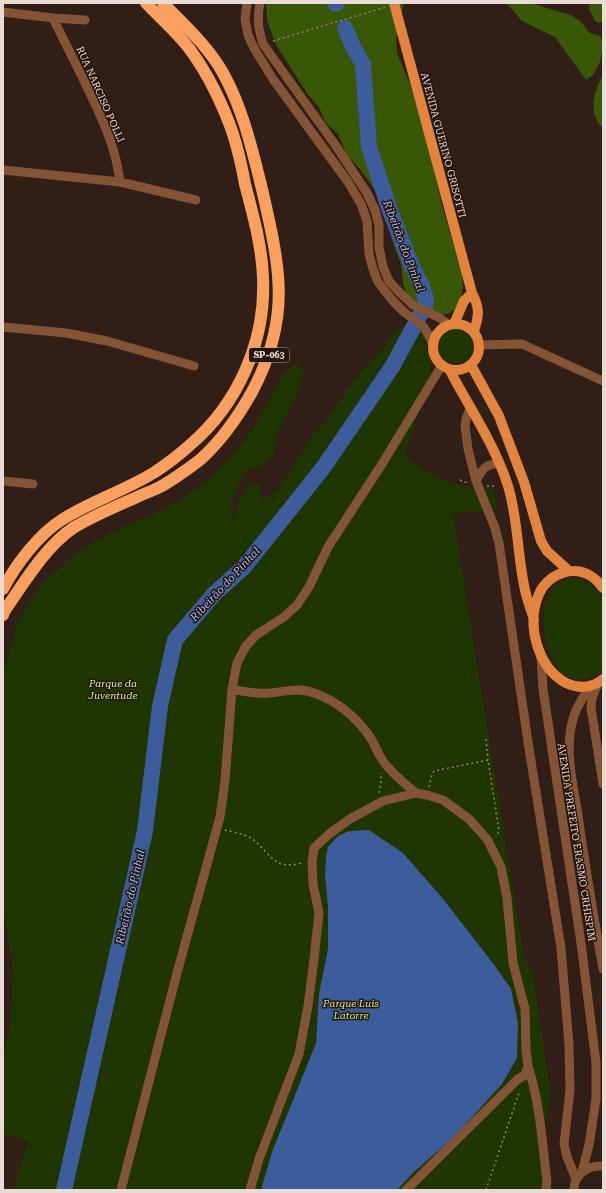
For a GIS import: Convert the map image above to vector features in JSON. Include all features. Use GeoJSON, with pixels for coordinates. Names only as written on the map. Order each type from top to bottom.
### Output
{"type":"FeatureCollection","features":[{"type":"Feature","properties":{"kind":"highway","name":"SP-063"},"geometry":{"type":"LineString","coordinates":[[3,589],[10,575],[36,543],[62,520],[154,472],[190,445],[206,429],[232,396],[246,368],[258,335],[263,303],[263,276],[257,232],[233,133],[208,78],[191,51],[146,3]]}},
{"type":"Feature","properties":{"kind":"highway","name":"SP-063"},"geometry":{"type":"LineString","coordinates":[[3,615],[32,572],[49,551],[72,529],[100,513],[160,487],[201,459],[224,435],[240,413],[260,377],[272,346],[277,323],[280,296],[279,277],[275,246],[246,126],[219,67],[208,50],[163,3]]}},
{"type":"Feature","properties":{"kind":"main road","name":"AVENIDA GUERINO GRISOTTI"},"geometry":{"type":"LineString","coordinates":[[394,4],[479,314],[474,331]]}},
{"type":"Feature","properties":{"kind":"main road"},"geometry":{"type":"LineString","coordinates":[[451,324],[464,301],[472,293]]}},
{"type":"Feature","properties":{"kind":"main road"},"geometry":{"type":"LineString","coordinates":[[445,367],[457,370],[471,366],[476,360],[480,345],[474,331],[468,326],[451,324],[440,330],[435,337],[433,352],[436,360],[445,367],[481,427],[495,464],[508,487],[516,518],[522,577],[534,620],[537,647],[548,668],[558,678],[570,685],[580,688],[597,683]]}},
{"type":"Feature","properties":{"kind":"main road"},"geometry":{"type":"LineString","coordinates":[[471,366],[500,416],[524,482],[541,542],[548,551],[569,571]]}},
{"type":"Feature","properties":{"kind":"main road"},"geometry":{"type":"LineString","coordinates":[[534,620],[539,594],[545,584],[552,577],[561,572],[569,571],[585,573],[599,579],[603,588]]}},
{"type":"Feature","properties":{"kind":"street"},"geometry":{"type":"LineString","coordinates":[[247,3],[245,19],[248,35],[255,50],[273,79],[348,182],[361,204],[367,221],[369,254],[378,282],[392,300],[404,312],[422,326],[433,345]]}},
{"type":"Feature","properties":{"kind":"street"},"geometry":{"type":"LineString","coordinates":[[260,3],[257,17],[258,30],[263,44],[336,146],[367,193],[376,210],[379,225],[379,247],[383,267],[390,281],[400,294],[413,305],[451,324]]}},
{"type":"Feature","properties":{"kind":"street"},"geometry":{"type":"LineString","coordinates":[[3,12],[85,20]]}},
{"type":"Feature","properties":{"kind":"street","name":"RUA NARCISO POLLI"},"geometry":{"type":"LineString","coordinates":[[53,18],[105,126],[114,149],[120,182]]}},
{"type":"Feature","properties":{"kind":"street"},"geometry":{"type":"LineString","coordinates":[[4,171],[120,182],[196,200]]}},
{"type":"Feature","properties":{"kind":"street"},"geometry":{"type":"LineString","coordinates":[[3,327],[66,333],[93,338],[194,366]]}},
{"type":"Feature","properties":{"kind":"street"},"geometry":{"type":"LineString","coordinates":[[480,345],[522,344],[603,381]]}},
{"type":"Feature","properties":{"kind":"street"},"geometry":{"type":"LineString","coordinates":[[122,1190],[177,973],[220,817],[225,781],[232,689],[237,663],[246,646],[256,635],[284,617],[297,604],[309,587],[328,547],[445,367]]}},
{"type":"Feature","properties":{"kind":"street"},"geometry":{"type":"LineString","coordinates":[[470,409],[466,419],[468,449],[476,480],[495,528],[498,543],[561,948],[569,1044],[570,1090],[564,1144],[575,1184]]}},
{"type":"Feature","properties":{"kind":"street"},"geometry":{"type":"LineString","coordinates":[[468,449],[474,457],[479,460],[495,464]]}},
{"type":"Feature","properties":{"kind":"street"},"geometry":{"type":"LineString","coordinates":[[476,480],[483,468],[495,464]]}},
{"type":"Feature","properties":{"kind":"street"},"geometry":{"type":"LineString","coordinates":[[3,481],[33,484]]}},
{"type":"Feature","properties":{"kind":"street","name":"AVENIDA PREFEITO ERASMO CRHISPIM"},"geometry":{"type":"LineString","coordinates":[[542,657],[543,690],[580,935],[596,1062],[596,1098],[589,1145],[575,1184]]}},
{"type":"Feature","properties":{"kind":"street"},"geometry":{"type":"LineString","coordinates":[[597,683],[592,698],[591,708],[603,784]]}},
{"type":"Feature","properties":{"kind":"street","name":"AVENIDA PREFEITO ERASMO CRHISPIM"},"geometry":{"type":"LineString","coordinates":[[597,683],[579,704],[573,718],[570,737],[570,761],[585,867],[603,969]]}},
{"type":"Feature","properties":{"kind":"street"},"geometry":{"type":"LineString","coordinates":[[232,689],[247,692],[269,693],[300,690],[313,692],[348,712],[358,721],[394,775],[416,793]]}},
{"type":"Feature","properties":{"kind":"street"},"geometry":{"type":"LineString","coordinates":[[250,1190],[299,1054],[314,959],[319,913],[313,884],[312,862],[314,848],[329,834],[350,819],[383,801],[416,793],[442,800],[469,819],[488,842],[501,867],[507,898],[513,963],[525,1009],[526,1050],[528,1066],[534,1083],[547,1181],[546,1190]]}},
{"type":"Feature","properties":{"kind":"street"},"geometry":{"type":"LineString","coordinates":[[406,1190],[518,1079],[525,1075],[528,1066]]}},
{"type":"Feature","properties":{"kind":"street"},"geometry":{"type":"LineString","coordinates":[[575,1184],[589,1168],[603,1166]]}},
{"type":"Feature","properties":{"kind":"path"},"geometry":{"type":"LineString","coordinates":[[263,44],[394,4]]}},
{"type":"Feature","properties":{"kind":"path"},"geometry":{"type":"LineString","coordinates":[[486,739],[499,832],[498,836],[488,842]]}},
{"type":"Feature","properties":{"kind":"path"},"geometry":{"type":"LineString","coordinates":[[371,808],[379,793],[381,781],[380,756]]}},
{"type":"Feature","properties":{"kind":"path"},"geometry":{"type":"LineString","coordinates":[[427,795],[434,771],[488,760]]}},
{"type":"Feature","properties":{"kind":"path"},"geometry":{"type":"LineString","coordinates":[[217,829],[249,837],[260,844],[275,861],[281,864],[289,865],[312,862]]}},
{"type":"Feature","properties":{"kind":"path"},"geometry":{"type":"LineString","coordinates":[[486,1190],[525,1075]]}},
{"type":"Feature","properties":{"kind":"green space"},"geometry":{"type":"Polygon","coordinates":[[[266,3],[404,3],[396,39],[397,53],[410,84],[424,128],[442,205],[462,274],[463,287],[461,300],[456,308],[448,314],[441,315],[433,313],[406,295],[401,264],[392,240],[387,207],[359,168],[347,155],[338,134],[325,122],[319,107],[308,95],[276,45],[267,20],[266,3]]]}},
{"type":"Feature","properties":{"kind":"green space"},"geometry":{"type":"Polygon","coordinates":[[[506,3],[530,3],[571,15],[580,21],[590,33],[600,36],[603,42],[600,62],[593,75],[586,80],[555,37],[522,21],[506,3]]]}},
{"type":"Feature","properties":{"kind":"green space"},"geometry":{"type":"Polygon","coordinates":[[[590,3],[603,3],[603,21],[599,23],[595,21],[589,9],[590,3]]]}},
{"type":"Feature","properties":{"kind":"green space"},"geometry":{"type":"Polygon","coordinates":[[[603,75],[603,128],[595,116],[594,102],[597,88],[603,75]]]}},
{"type":"Feature","properties":{"kind":"green space"},"geometry":{"type":"Polygon","coordinates":[[[407,325],[422,331],[431,363],[428,385],[404,457],[418,467],[442,479],[459,485],[493,486],[497,509],[453,514],[524,957],[533,975],[550,1087],[550,1105],[545,1120],[550,1190],[14,1190],[28,1141],[6,1134],[3,1135],[3,1054],[10,1027],[13,969],[3,908],[3,673],[18,622],[41,584],[81,549],[116,530],[165,509],[208,481],[249,435],[285,372],[294,365],[304,369],[299,388],[277,435],[272,458],[245,472],[236,489],[232,502],[233,521],[241,497],[248,483],[260,484],[261,498],[271,496],[289,474],[310,439],[325,422],[356,377],[381,351],[395,330],[407,325]]]}},
{"type":"Feature","properties":{"kind":"green space"},"geometry":{"type":"Polygon","coordinates":[[[456,329],[468,334],[473,346],[468,358],[456,363],[444,358],[439,346],[444,334],[456,329]]]}},
{"type":"Feature","properties":{"kind":"green space"},"geometry":{"type":"Polygon","coordinates":[[[574,578],[583,580],[591,585],[603,599],[603,670],[587,679],[574,679],[563,674],[559,670],[552,659],[547,646],[544,631],[543,616],[545,603],[551,591],[560,582],[574,578]]]}},
{"type":"Feature","properties":{"kind":"water"},"geometry":{"type":"Polygon","coordinates":[[[369,830],[403,853],[444,900],[511,989],[518,1023],[517,1058],[502,1084],[456,1135],[414,1172],[397,1190],[261,1190],[272,1152],[316,1043],[319,994],[328,948],[328,906],[325,875],[328,847],[338,836],[349,831],[369,830]]]}},
{"type":"Feature","properties":{"kind":"waterway","name":"Ribeirão do Pinhal"},"geometry":{"type":"LineString","coordinates":[[64,1190],[145,831],[160,706],[175,640],[214,594],[244,567],[323,468],[392,367],[425,306],[426,300],[422,286],[411,264],[389,208],[369,147],[363,64],[353,47],[345,28]]}},
{"type":"Feature","properties":{"kind":"park label","name":"Parque da Juventude"},"geometry":{"type":"Point","coordinates":[113,688]}},
{"type":"Feature","properties":{"kind":"park label","name":"Parque Luis Latorre"},"geometry":{"type":"Point","coordinates":[351,1008]}}]}
